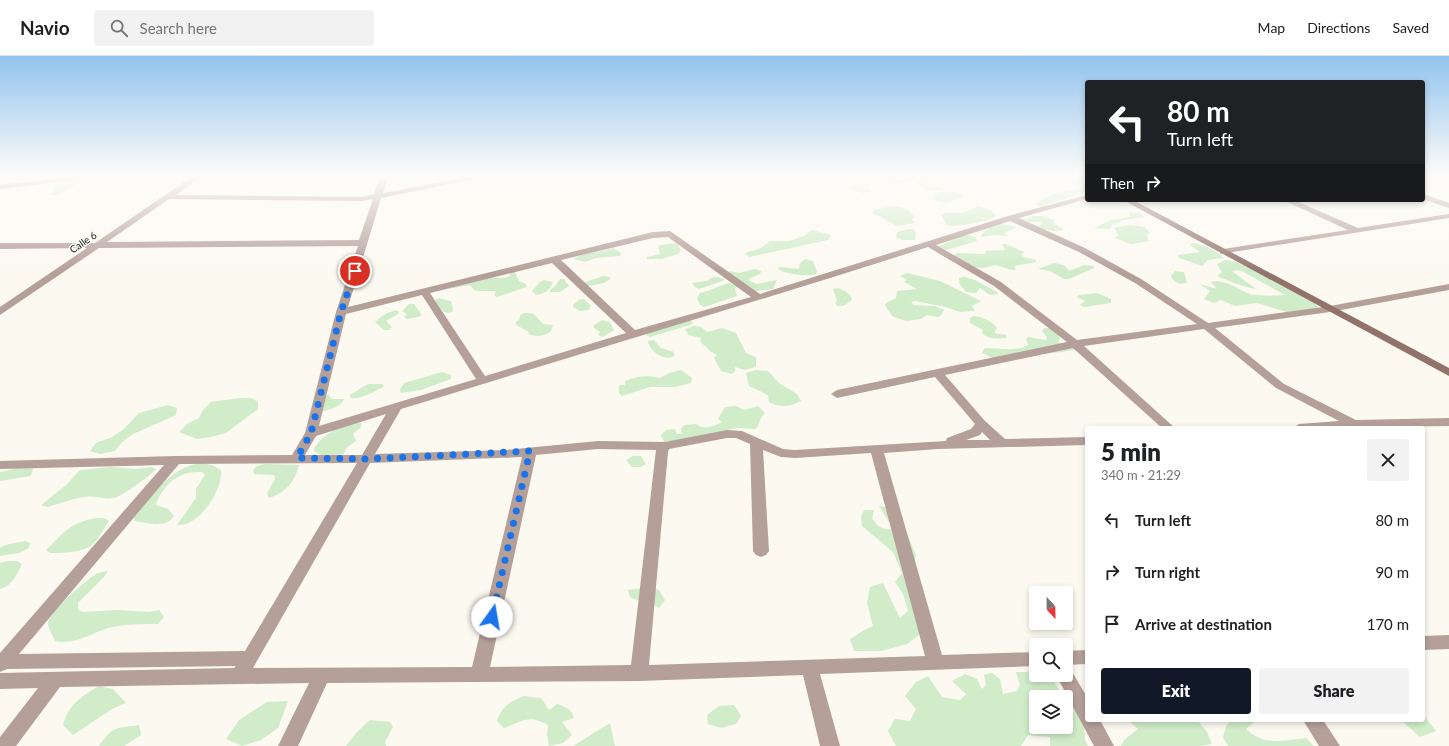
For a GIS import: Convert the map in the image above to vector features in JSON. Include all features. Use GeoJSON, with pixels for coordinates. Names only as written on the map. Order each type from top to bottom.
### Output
{"type":"FeatureCollection","features":[{"type":"Feature","properties":{"kind":"street","name":"Calle 6"},"geometry":{"type":"LineString","coordinates":[[0,312],[153,208]]}},
{"type":"Feature","properties":{"kind":"street"},"geometry":{"type":"LineString","coordinates":[[297,458],[311,433],[341,312],[374,208]]}},
{"type":"Feature","properties":{"kind":"street"},"geometry":{"type":"LineString","coordinates":[[311,433],[633,334],[759,298],[1011,218],[1046,208]]}},
{"type":"Feature","properties":{"kind":"street"},"geometry":{"type":"LineString","coordinates":[[1142,208],[1449,373]]}},
{"type":"Feature","properties":{"kind":"street"},"geometry":{"type":"LineString","coordinates":[[1306,208],[1356,230]]}},
{"type":"Feature","properties":{"kind":"street"},"geometry":{"type":"LineString","coordinates":[[1223,252],[1449,216]]}},
{"type":"Feature","properties":{"kind":"street"},"geometry":{"type":"LineString","coordinates":[[1011,218],[1112,266],[1208,328],[1280,386],[1354,424]]}},
{"type":"Feature","properties":{"kind":"street"},"geometry":{"type":"LineString","coordinates":[[341,312],[653,235],[670,234],[759,298]]}},
{"type":"Feature","properties":{"kind":"street"},"geometry":{"type":"LineString","coordinates":[[0,246],[363,243]]}},
{"type":"Feature","properties":{"kind":"street"},"geometry":{"type":"LineString","coordinates":[[928,244],[1008,292],[1075,344],[1167,426]]}},
{"type":"Feature","properties":{"kind":"street"},"geometry":{"type":"LineString","coordinates":[[555,260],[633,334]]}},
{"type":"Feature","properties":{"kind":"street"},"geometry":{"type":"LineString","coordinates":[[837,394],[1075,344],[1208,328],[1330,309],[1449,287]]}},
{"type":"Feature","properties":{"kind":"street"},"geometry":{"type":"LineString","coordinates":[[424,291],[483,381]]}},
{"type":"Feature","properties":{"kind":"street"},"geometry":{"type":"LineString","coordinates":[[938,373],[981,424],[1003,444]]}},
{"type":"Feature","properties":{"kind":"street"},"geometry":{"type":"LineString","coordinates":[[239,676],[368,459],[396,408]]}},
{"type":"Feature","properties":{"kind":"street"},"geometry":{"type":"LineString","coordinates":[[1326,426],[1449,422]]}},
{"type":"Feature","properties":{"kind":"street"},"geometry":{"type":"LineString","coordinates":[[938,445],[976,432],[981,424]]}},
{"type":"Feature","properties":{"kind":"street"},"geometry":{"type":"LineString","coordinates":[[0,465],[297,458],[368,459],[530,451],[598,445],[665,446],[727,434],[738,434],[780,453],[795,454],[938,445],[1085,441]]}},
{"type":"Feature","properties":{"kind":"street"},"geometry":{"type":"LineString","coordinates":[[756,442],[761,550]]}},
{"type":"Feature","properties":{"kind":"street"},"geometry":{"type":"LineString","coordinates":[[639,673],[661,452],[665,446]]}},
{"type":"Feature","properties":{"kind":"street"},"geometry":{"type":"LineString","coordinates":[[876,449],[936,661]]}},
{"type":"Feature","properties":{"kind":"street"},"geometry":{"type":"LineString","coordinates":[[479,675],[530,451]]}},
{"type":"Feature","properties":{"kind":"street"},"geometry":{"type":"LineString","coordinates":[[1,663],[175,460]]}},
{"type":"Feature","properties":{"kind":"street"},"geometry":{"type":"LineString","coordinates":[[1425,643],[1449,642]]}},
{"type":"Feature","properties":{"kind":"street"},"geometry":{"type":"LineString","coordinates":[[1073,658],[1085,657]]}},
{"type":"Feature","properties":{"kind":"street"},"geometry":{"type":"LineString","coordinates":[[1,663],[250,658]]}},
{"type":"Feature","properties":{"kind":"street"},"geometry":{"type":"LineString","coordinates":[[0,681],[239,676],[321,677],[639,673],[810,668],[936,661],[1029,659]]}},
{"type":"Feature","properties":{"kind":"street"},"geometry":{"type":"LineString","coordinates":[[810,668],[830,746]]}},
{"type":"Feature","properties":{"kind":"street"},"geometry":{"type":"LineString","coordinates":[[288,746],[321,677]]}},
{"type":"Feature","properties":{"kind":"street"},"geometry":{"type":"LineString","coordinates":[[5,746],[55,680]]}},
{"type":"Feature","properties":{"kind":"street"},"geometry":{"type":"LineString","coordinates":[[1069,682],[1085,710]]}},
{"type":"Feature","properties":{"kind":"street"},"geometry":{"type":"LineString","coordinates":[[1091,722],[1104,746]]}},
{"type":"Feature","properties":{"kind":"street"},"geometry":{"type":"LineString","coordinates":[[1313,722],[1330,746]]}},
{"type":"Feature","properties":{"kind":"green space"},"geometry":{"type":"Polygon","coordinates":[[[883,208],[903,208],[910,212],[914,217],[912,220],[915,223],[897,226],[873,213],[874,210],[883,208]]]}},
{"type":"Feature","properties":{"kind":"green space"},"geometry":{"type":"Polygon","coordinates":[[[974,208],[985,208],[992,211],[996,216],[972,224],[951,226],[947,225],[941,215],[945,213],[962,213],[974,208]]]}},
{"type":"Feature","properties":{"kind":"green space"},"geometry":{"type":"Polygon","coordinates":[[[1128,212],[1140,213],[1145,217],[1122,220],[1119,223],[1112,224],[1110,229],[1094,228],[1111,220],[1129,217],[1128,212]]]}},
{"type":"Feature","properties":{"kind":"green space"},"geometry":{"type":"Polygon","coordinates":[[[1034,216],[1043,216],[1054,220],[1054,223],[1064,230],[1052,231],[1035,227],[1042,224],[1042,222],[1028,222],[1025,219],[1034,216]]]}},
{"type":"Feature","properties":{"kind":"green space"},"geometry":{"type":"Polygon","coordinates":[[[1000,224],[1017,227],[1004,233],[1008,236],[996,235],[981,237],[981,235],[989,228],[1000,224]]]}},
{"type":"Feature","properties":{"kind":"green space"},"geometry":{"type":"Polygon","coordinates":[[[1128,225],[1145,227],[1150,233],[1146,235],[1149,241],[1131,244],[1115,238],[1119,235],[1114,228],[1128,225]]]}},
{"type":"Feature","properties":{"kind":"green space"},"geometry":{"type":"Polygon","coordinates":[[[914,229],[916,234],[915,240],[902,240],[896,237],[897,232],[914,229]]]}},
{"type":"Feature","properties":{"kind":"green space"},"geometry":{"type":"Polygon","coordinates":[[[812,230],[831,235],[828,240],[754,256],[749,257],[745,253],[761,248],[770,241],[789,241],[804,236],[812,230]]]}},
{"type":"Feature","properties":{"kind":"green space"},"geometry":{"type":"Polygon","coordinates":[[[967,235],[975,237],[977,241],[942,251],[938,247],[952,240],[967,235]]]}},
{"type":"Feature","properties":{"kind":"green space"},"geometry":{"type":"Polygon","coordinates":[[[677,243],[681,250],[678,254],[661,259],[647,259],[647,257],[660,254],[658,247],[660,245],[677,243]]]}},
{"type":"Feature","properties":{"kind":"green space"},"geometry":{"type":"Polygon","coordinates":[[[1192,243],[1200,244],[1209,248],[1221,255],[1223,258],[1208,260],[1202,266],[1179,258],[1178,255],[1200,252],[1190,245],[1192,243]]]}},
{"type":"Feature","properties":{"kind":"green space"},"geometry":{"type":"Polygon","coordinates":[[[1002,244],[1006,244],[1024,252],[1021,255],[1026,258],[1036,260],[1036,262],[1014,266],[1016,270],[995,265],[983,268],[973,267],[952,256],[958,253],[984,254],[986,253],[985,251],[1005,250],[1002,244]]]}},
{"type":"Feature","properties":{"kind":"green space"},"geometry":{"type":"Polygon","coordinates":[[[613,248],[621,253],[620,256],[596,258],[585,262],[574,259],[588,253],[613,248]]]}},
{"type":"Feature","properties":{"kind":"green space"},"geometry":{"type":"Polygon","coordinates":[[[805,259],[813,261],[817,272],[816,274],[797,274],[778,269],[780,267],[799,269],[800,263],[805,259]]]}},
{"type":"Feature","properties":{"kind":"green space"},"geometry":{"type":"Polygon","coordinates":[[[1225,260],[1234,261],[1244,265],[1270,278],[1314,303],[1318,306],[1317,308],[1290,313],[1257,303],[1235,306],[1221,300],[1214,303],[1204,299],[1210,291],[1199,284],[1217,289],[1211,282],[1216,281],[1226,283],[1253,295],[1285,295],[1240,270],[1232,271],[1256,289],[1242,286],[1217,276],[1222,272],[1217,264],[1225,260]]]}},
{"type":"Feature","properties":{"kind":"green space"},"geometry":{"type":"Polygon","coordinates":[[[1054,263],[1064,265],[1069,271],[1084,265],[1094,266],[1094,268],[1069,279],[1064,279],[1050,271],[1038,269],[1054,263]]]}},
{"type":"Feature","properties":{"kind":"green space"},"geometry":{"type":"Polygon","coordinates":[[[755,269],[761,271],[760,274],[749,279],[750,281],[757,284],[777,280],[773,289],[754,291],[728,273],[730,271],[739,273],[755,269]]]}},
{"type":"Feature","properties":{"kind":"green space"},"geometry":{"type":"Polygon","coordinates":[[[1175,271],[1184,272],[1187,283],[1179,283],[1174,281],[1171,276],[1175,271]]]}},
{"type":"Feature","properties":{"kind":"green space"},"geometry":{"type":"Polygon","coordinates":[[[510,272],[515,272],[519,281],[526,284],[527,287],[497,297],[494,295],[496,291],[475,291],[470,285],[448,289],[480,279],[507,277],[510,276],[510,272]]]}},
{"type":"Feature","properties":{"kind":"green space"},"geometry":{"type":"Polygon","coordinates":[[[907,273],[940,281],[981,301],[972,306],[975,311],[960,312],[946,307],[915,301],[911,302],[914,305],[935,306],[944,310],[938,317],[927,315],[921,319],[906,321],[892,316],[885,305],[896,298],[897,291],[917,289],[904,282],[907,280],[900,276],[907,273]]]}},
{"type":"Feature","properties":{"kind":"green space"},"geometry":{"type":"Polygon","coordinates":[[[603,276],[610,277],[610,279],[604,283],[588,286],[583,283],[603,276]]]}},
{"type":"Feature","properties":{"kind":"green space"},"geometry":{"type":"Polygon","coordinates":[[[713,277],[719,277],[725,280],[699,289],[692,283],[707,281],[713,277]]]}},
{"type":"Feature","properties":{"kind":"green space"},"geometry":{"type":"Polygon","coordinates":[[[964,277],[975,280],[998,294],[990,295],[980,288],[976,293],[966,292],[960,285],[959,278],[964,277]]]}},
{"type":"Feature","properties":{"kind":"green space"},"geometry":{"type":"Polygon","coordinates":[[[560,279],[564,279],[569,286],[560,292],[550,292],[550,290],[560,279]]]}},
{"type":"Feature","properties":{"kind":"green space"},"geometry":{"type":"Polygon","coordinates":[[[544,280],[553,282],[546,291],[542,294],[536,295],[532,291],[540,282],[544,280]]]}},
{"type":"Feature","properties":{"kind":"green space"},"geometry":{"type":"Polygon","coordinates":[[[730,283],[737,287],[735,289],[737,296],[704,307],[700,305],[697,298],[700,293],[730,283]]]}},
{"type":"Feature","properties":{"kind":"green space"},"geometry":{"type":"Polygon","coordinates":[[[837,288],[847,292],[852,300],[843,306],[837,306],[835,303],[837,301],[833,289],[837,288]]]}},
{"type":"Feature","properties":{"kind":"green space"},"geometry":{"type":"Polygon","coordinates":[[[1097,293],[1111,299],[1111,303],[1084,307],[1080,305],[1085,301],[1077,297],[1079,295],[1097,293]]]}},
{"type":"Feature","properties":{"kind":"green space"},"geometry":{"type":"Polygon","coordinates":[[[438,298],[451,301],[453,309],[452,312],[448,313],[442,310],[435,301],[438,298]]]}},
{"type":"Feature","properties":{"kind":"green space"},"geometry":{"type":"Polygon","coordinates":[[[584,299],[591,306],[589,310],[580,311],[573,307],[573,305],[579,300],[584,299]]]}},
{"type":"Feature","properties":{"kind":"green space"},"geometry":{"type":"Polygon","coordinates":[[[409,304],[414,304],[422,315],[407,319],[404,317],[407,314],[402,311],[409,304]]]}},
{"type":"Feature","properties":{"kind":"green space"},"geometry":{"type":"Polygon","coordinates":[[[396,310],[399,312],[398,314],[386,321],[392,327],[389,330],[384,330],[375,322],[385,314],[396,310]]]}},
{"type":"Feature","properties":{"kind":"green space"},"geometry":{"type":"Polygon","coordinates":[[[521,314],[534,314],[543,324],[553,325],[551,331],[540,336],[528,334],[529,332],[516,325],[516,322],[519,320],[521,314]]]}},
{"type":"Feature","properties":{"kind":"green space"},"geometry":{"type":"Polygon","coordinates":[[[974,316],[990,321],[997,328],[994,333],[1006,335],[1006,338],[993,338],[984,335],[982,333],[983,330],[970,323],[970,318],[974,316]]]}},
{"type":"Feature","properties":{"kind":"green space"},"geometry":{"type":"Polygon","coordinates":[[[689,319],[693,323],[690,325],[650,337],[646,335],[649,332],[689,319]]]}},
{"type":"Feature","properties":{"kind":"green space"},"geometry":{"type":"Polygon","coordinates":[[[602,320],[610,322],[614,330],[603,337],[598,335],[600,332],[594,328],[594,325],[602,320]]]}},
{"type":"Feature","properties":{"kind":"green space"},"geometry":{"type":"Polygon","coordinates":[[[695,326],[701,327],[707,332],[722,328],[736,333],[746,353],[756,357],[756,367],[745,370],[735,367],[735,371],[732,374],[721,371],[714,358],[717,355],[710,351],[700,341],[701,338],[688,335],[685,329],[695,326]]]}},
{"type":"Feature","properties":{"kind":"green space"},"geometry":{"type":"Polygon","coordinates":[[[1044,328],[1049,328],[1057,332],[1060,338],[1058,343],[1078,349],[1062,352],[992,358],[982,353],[985,348],[1012,349],[1023,347],[1028,345],[1026,339],[1028,337],[1046,340],[1047,337],[1042,331],[1044,328]]]}},
{"type":"Feature","properties":{"kind":"green space"},"geometry":{"type":"Polygon","coordinates":[[[654,340],[661,348],[674,352],[674,356],[666,358],[654,352],[648,341],[654,340]]]}},
{"type":"Feature","properties":{"kind":"green space"},"geometry":{"type":"Polygon","coordinates":[[[681,370],[692,378],[691,383],[675,387],[650,387],[622,396],[619,393],[619,385],[625,385],[625,381],[629,379],[646,376],[660,378],[669,373],[681,370]]]}},
{"type":"Feature","properties":{"kind":"green space"},"geometry":{"type":"Polygon","coordinates":[[[756,370],[768,371],[779,383],[797,394],[801,401],[793,405],[785,406],[769,402],[768,395],[749,386],[746,373],[756,370]]]}},
{"type":"Feature","properties":{"kind":"green space"},"geometry":{"type":"Polygon","coordinates":[[[442,372],[451,375],[451,379],[421,390],[401,393],[400,390],[404,383],[442,372]]]}},
{"type":"Feature","properties":{"kind":"green space"},"geometry":{"type":"Polygon","coordinates":[[[369,384],[382,384],[384,387],[359,398],[351,398],[349,395],[364,386],[369,384]]]}},
{"type":"Feature","properties":{"kind":"green space"},"geometry":{"type":"Polygon","coordinates":[[[328,394],[332,399],[344,399],[338,406],[323,411],[322,401],[328,394]]]}},
{"type":"Feature","properties":{"kind":"green space"},"geometry":{"type":"Polygon","coordinates":[[[251,398],[258,402],[258,409],[226,433],[197,439],[179,432],[187,424],[199,418],[203,410],[211,402],[251,398]]]}},
{"type":"Feature","properties":{"kind":"green space"},"geometry":{"type":"Polygon","coordinates":[[[168,405],[177,408],[176,415],[133,434],[122,442],[115,451],[100,454],[90,451],[96,443],[112,437],[124,429],[139,413],[168,405]]]}},
{"type":"Feature","properties":{"kind":"green space"},"geometry":{"type":"Polygon","coordinates":[[[736,406],[744,410],[758,406],[765,413],[756,429],[737,428],[727,430],[719,436],[664,442],[661,435],[666,430],[675,429],[677,434],[682,434],[681,428],[685,425],[696,424],[702,427],[712,426],[722,422],[718,419],[725,407],[736,406]]]}},
{"type":"Feature","properties":{"kind":"green space"},"geometry":{"type":"Polygon","coordinates":[[[354,422],[361,423],[361,427],[353,434],[356,441],[346,448],[344,454],[323,456],[314,451],[319,441],[324,437],[343,426],[354,422]]]}},
{"type":"Feature","properties":{"kind":"green space"},"geometry":{"type":"Polygon","coordinates":[[[633,456],[641,456],[646,464],[640,467],[632,467],[626,460],[633,456]]]}},
{"type":"Feature","properties":{"kind":"green space"},"geometry":{"type":"Polygon","coordinates":[[[200,463],[212,465],[221,470],[221,478],[214,497],[201,514],[185,524],[177,525],[196,498],[196,489],[205,475],[202,472],[191,472],[172,481],[162,492],[157,501],[156,505],[168,509],[174,516],[170,520],[161,524],[135,521],[134,517],[162,484],[180,470],[200,463]]]}},
{"type":"Feature","properties":{"kind":"green space"},"geometry":{"type":"Polygon","coordinates":[[[265,464],[299,465],[292,482],[280,493],[269,498],[267,493],[275,479],[274,475],[254,474],[253,470],[257,466],[265,464]]]}},
{"type":"Feature","properties":{"kind":"green space"},"geometry":{"type":"Polygon","coordinates":[[[111,467],[137,469],[152,467],[156,469],[149,476],[117,497],[89,497],[47,507],[41,505],[66,485],[80,470],[111,467]]]}},
{"type":"Feature","properties":{"kind":"green space"},"geometry":{"type":"Polygon","coordinates":[[[18,468],[33,468],[31,476],[0,481],[0,472],[18,468]]]}},
{"type":"Feature","properties":{"kind":"green space"},"geometry":{"type":"Polygon","coordinates":[[[879,506],[896,508],[916,555],[913,570],[925,599],[926,630],[907,644],[881,651],[854,651],[850,639],[873,626],[867,603],[870,587],[883,583],[900,618],[908,611],[903,594],[895,582],[902,573],[893,552],[862,526],[861,517],[864,510],[874,510],[872,518],[876,524],[884,528],[894,530],[879,506]]]}},
{"type":"Feature","properties":{"kind":"green space"},"geometry":{"type":"Polygon","coordinates":[[[96,518],[104,518],[109,521],[97,540],[91,546],[68,552],[50,553],[46,550],[68,529],[79,523],[96,518]]]}},
{"type":"Feature","properties":{"kind":"green space"},"geometry":{"type":"Polygon","coordinates":[[[25,541],[30,543],[29,548],[19,553],[0,556],[0,548],[5,545],[25,541]]]}},
{"type":"Feature","properties":{"kind":"green space"},"geometry":{"type":"Polygon","coordinates":[[[17,561],[22,564],[11,583],[0,589],[0,563],[17,561]]]}},
{"type":"Feature","properties":{"kind":"green space"},"geometry":{"type":"Polygon","coordinates":[[[108,571],[78,603],[78,609],[82,612],[118,610],[149,612],[159,610],[164,617],[158,624],[133,624],[114,627],[69,642],[55,641],[48,623],[55,611],[78,588],[93,576],[98,573],[108,571]]]}},
{"type":"Feature","properties":{"kind":"green space"},"geometry":{"type":"Polygon","coordinates":[[[651,587],[659,590],[665,600],[659,608],[652,604],[630,597],[628,590],[651,587]]]}},
{"type":"Feature","properties":{"kind":"green space"},"geometry":{"type":"Polygon","coordinates":[[[1016,672],[1029,672],[1029,682],[1054,682],[1060,690],[1029,690],[1029,734],[1073,734],[1073,698],[1084,721],[1085,740],[1088,746],[1050,746],[1050,737],[1028,735],[1021,746],[896,746],[888,731],[895,719],[910,721],[916,709],[905,696],[916,682],[928,676],[942,697],[960,700],[966,694],[952,681],[965,674],[977,679],[982,689],[986,685],[984,675],[992,673],[1000,679],[1003,694],[1017,691],[1020,685],[1016,672]]]}},
{"type":"Feature","properties":{"kind":"green space"},"geometry":{"type":"Polygon","coordinates":[[[99,686],[113,689],[126,703],[112,709],[73,735],[63,725],[68,712],[81,697],[99,686]]]}},
{"type":"Feature","properties":{"kind":"green space"},"geometry":{"type":"Polygon","coordinates":[[[523,696],[541,698],[549,710],[557,704],[572,712],[574,718],[562,722],[572,735],[563,743],[549,746],[547,735],[548,725],[541,722],[530,719],[504,728],[497,721],[501,712],[510,703],[523,696]]]}},
{"type":"Feature","properties":{"kind":"green space"},"geometry":{"type":"Polygon","coordinates":[[[288,701],[278,728],[261,740],[242,746],[226,739],[239,720],[267,702],[288,701]]]}},
{"type":"Feature","properties":{"kind":"green space"},"geometry":{"type":"Polygon","coordinates":[[[734,705],[741,716],[736,724],[722,728],[708,724],[707,715],[719,706],[734,705]]]}},
{"type":"Feature","properties":{"kind":"green space"},"geometry":{"type":"Polygon","coordinates":[[[1425,717],[1436,731],[1420,737],[1403,722],[1425,722],[1425,717]]]}},
{"type":"Feature","properties":{"kind":"green space"},"geometry":{"type":"Polygon","coordinates":[[[370,720],[390,722],[393,727],[385,742],[386,746],[346,746],[356,733],[370,720]]]}},
{"type":"Feature","properties":{"kind":"green space"},"geometry":{"type":"Polygon","coordinates":[[[1130,722],[1199,722],[1207,732],[1212,744],[1201,746],[1121,746],[1124,740],[1138,729],[1130,722]]]}},
{"type":"Feature","properties":{"kind":"green space"},"geometry":{"type":"Polygon","coordinates":[[[1231,722],[1255,722],[1246,729],[1260,738],[1281,741],[1306,738],[1314,746],[1228,746],[1223,737],[1227,724],[1231,722]]]}},
{"type":"Feature","properties":{"kind":"green space"},"geometry":{"type":"Polygon","coordinates":[[[610,723],[615,746],[573,746],[610,723]]]}},
{"type":"Feature","properties":{"kind":"green space"},"geometry":{"type":"Polygon","coordinates":[[[139,725],[141,735],[124,746],[99,746],[108,734],[115,729],[139,725]]]}},
{"type":"Feature","properties":{"kind":"route"},"geometry":{"type":"LineString","coordinates":[[355,271],[341,312],[311,433],[297,458],[368,459],[506,454],[530,451],[527,472],[492,617]]}}]}
